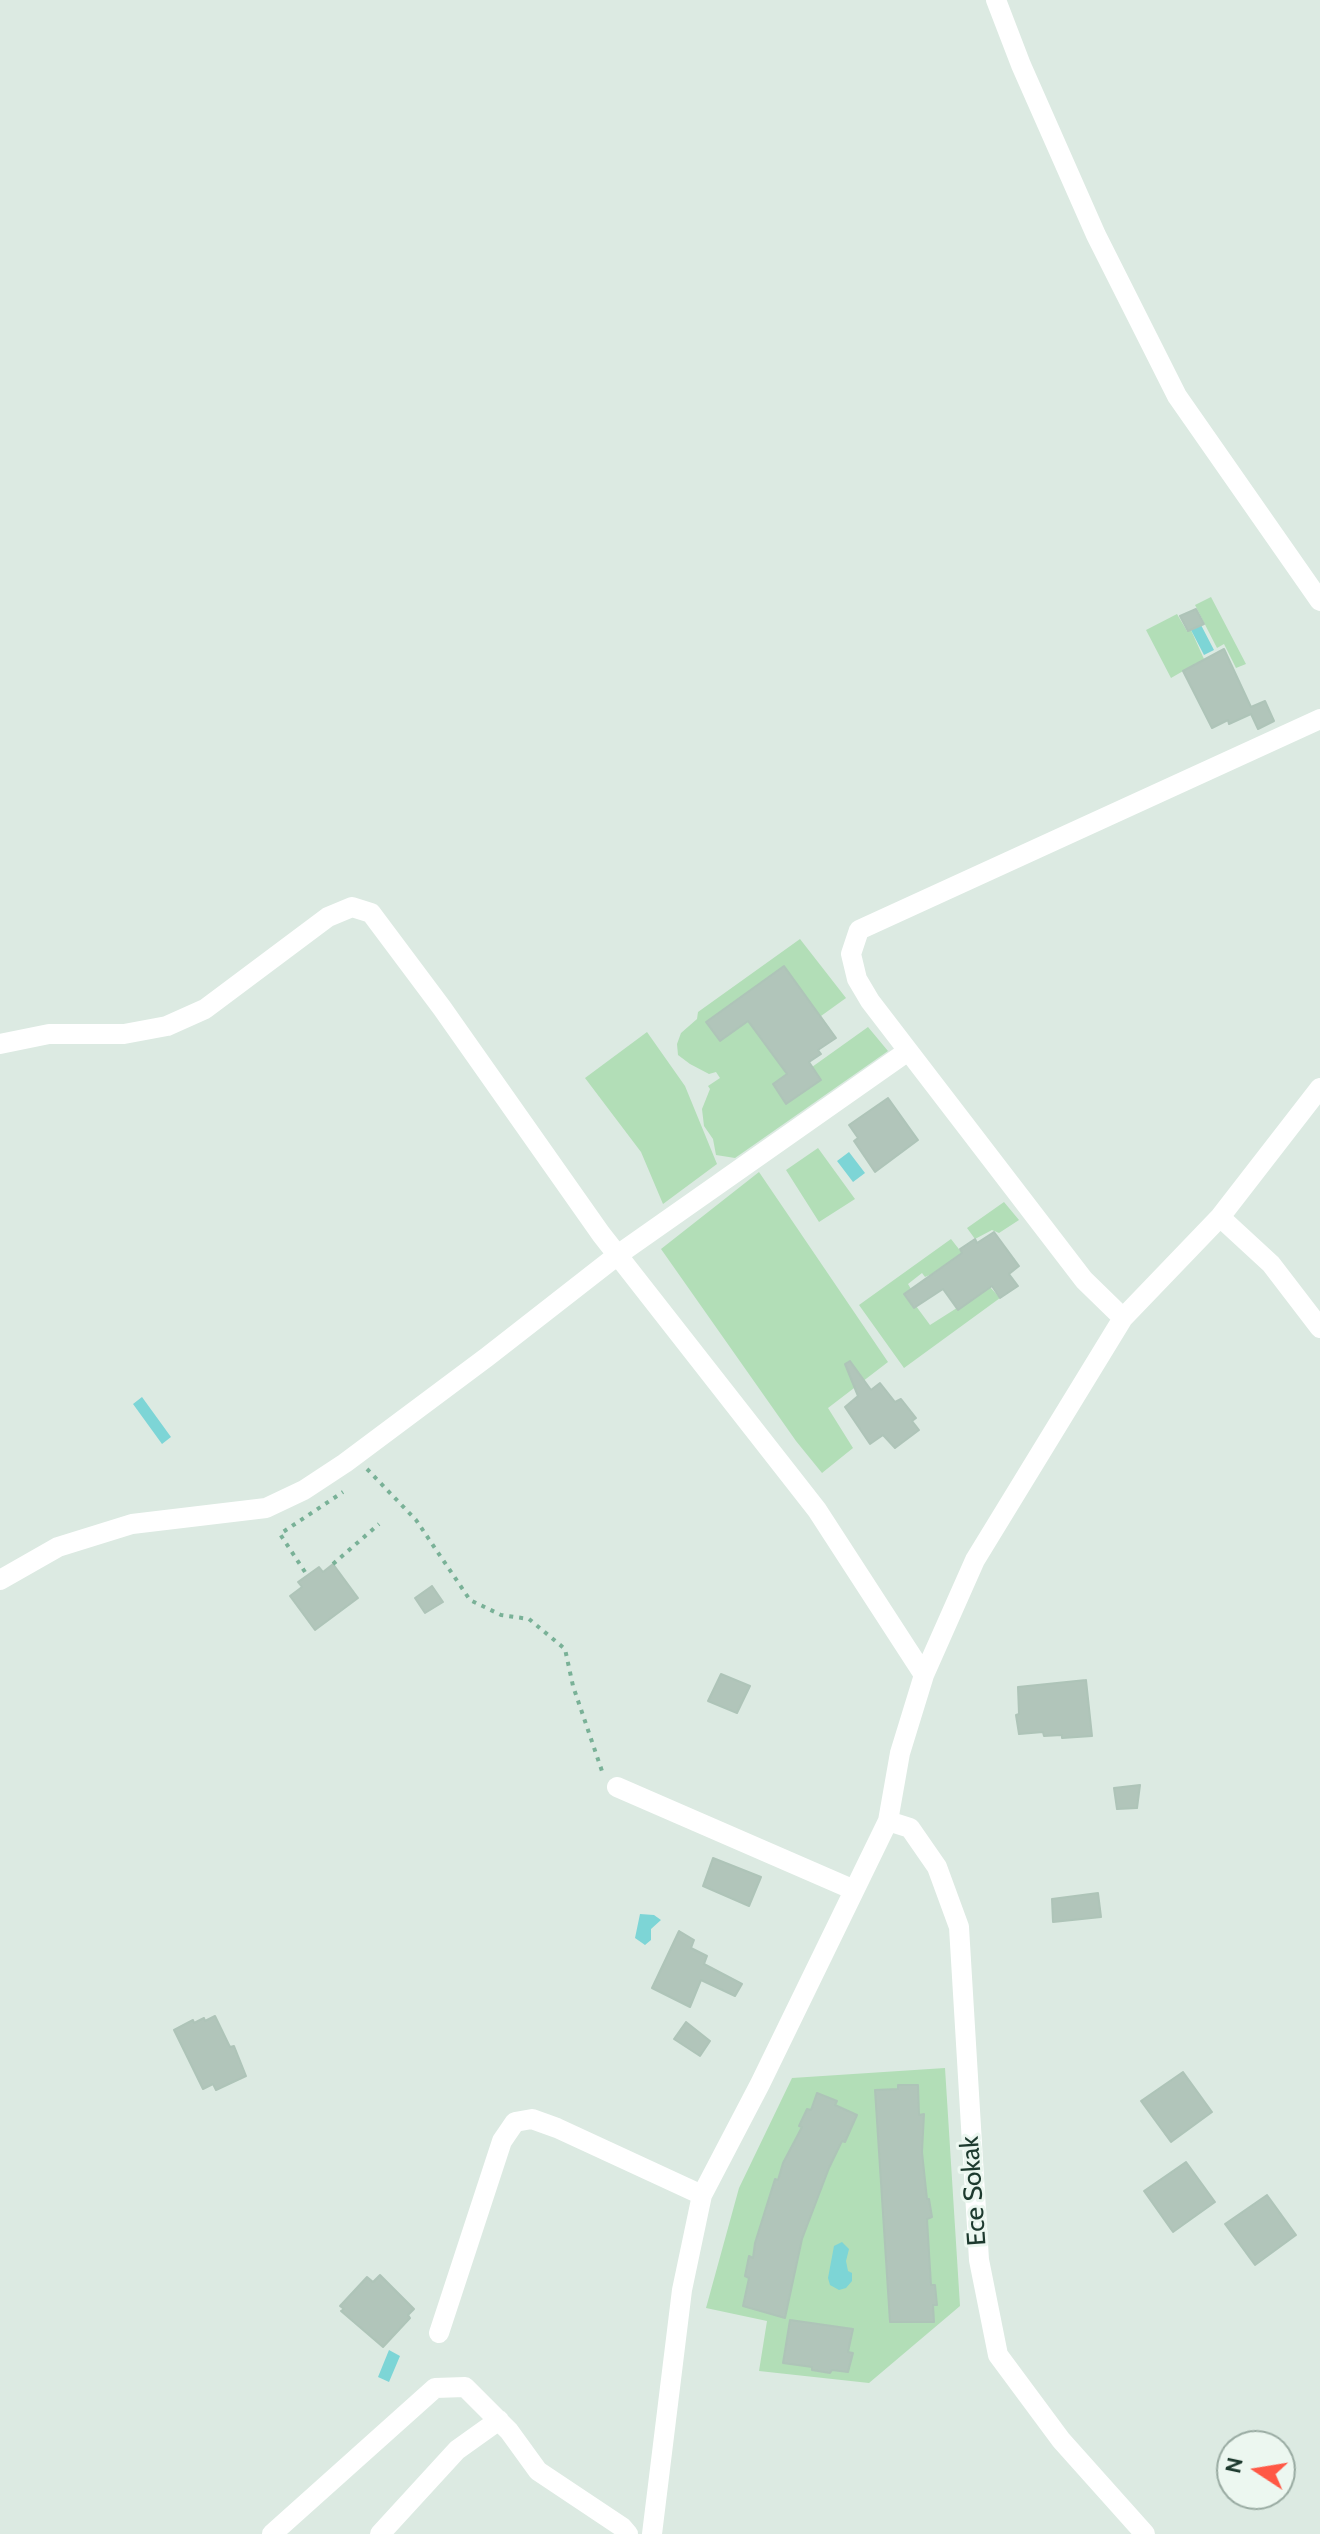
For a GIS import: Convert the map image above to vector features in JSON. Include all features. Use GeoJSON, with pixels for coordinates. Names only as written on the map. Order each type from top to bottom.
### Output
{"type":"FeatureCollection","features":[{"type":"Feature","properties":{"kind":"street"},"geometry":{"type":"LineString","coordinates":[[996,0],[1021,65],[1096,235],[1177,396],[1320,601]]}},
{"type":"Feature","properties":{"kind":"street"},"geometry":{"type":"LineString","coordinates":[[1123,1318],[1084,1280],[870,1001],[857,979],[851,954],[859,930],[1320,719]]}},
{"type":"Feature","properties":{"kind":"street"},"geometry":{"type":"LineString","coordinates":[[0,1044],[49,1034],[124,1034],[167,1026],[205,1009],[328,917],[352,907],[371,913],[601,1234],[817,1510],[924,1675]]}},
{"type":"Feature","properties":{"kind":"street"},"geometry":{"type":"LineString","coordinates":[[0,1580],[58,1547],[132,1524],[266,1508],[304,1490],[345,1463],[619,1254],[908,1051]]}},
{"type":"Feature","properties":{"kind":"street"},"geometry":{"type":"LineString","coordinates":[[652,2534],[682,2290],[702,2195],[760,2084],[888,1821],[900,1753],[924,1675],[975,1560],[1123,1318],[1220,1217],[1320,1088]]}},
{"type":"Feature","properties":{"kind":"street"},"geometry":{"type":"LineString","coordinates":[[1220,1217],[1271,1264],[1320,1328]]}},
{"type":"Feature","properties":{"kind":"street"},"geometry":{"type":"LineString","coordinates":[[617,1787],[854,1890]]}},
{"type":"Feature","properties":{"kind":"street","name":"Ece Sokak"},"geometry":{"type":"LineString","coordinates":[[888,1821],[910,1828],[937,1867],[959,1927],[979,2260],[998,2355],[1061,2440],[1145,2534]]}},
{"type":"Feature","properties":{"kind":"street"},"geometry":{"type":"LineString","coordinates":[[439,2333],[502,2141],[515,2122],[532,2119],[557,2128],[702,2195]]}},
{"type":"Feature","properties":{"kind":"street"},"geometry":{"type":"LineString","coordinates":[[272,2534],[435,2388],[465,2387],[509,2431],[538,2471],[628,2534]]}},
{"type":"Feature","properties":{"kind":"street"},"geometry":{"type":"LineString","coordinates":[[380,2534],[457,2450],[499,2420]]}},
{"type":"Feature","properties":{"kind":"path"},"geometry":{"type":"LineString","coordinates":[[345,1463],[370,1470],[416,1520],[470,1600],[501,1615],[529,1619],[565,1649],[573,1686],[605,1777],[617,1787]]}},
{"type":"Feature","properties":{"kind":"path"},"geometry":{"type":"LineString","coordinates":[[305,1572],[280,1534],[352,1485]]}},
{"type":"Feature","properties":{"kind":"path"},"geometry":{"type":"LineString","coordinates":[[333,1564],[379,1524]]}},
{"type":"Feature","properties":{"kind":"green space"},"geometry":{"type":"Polygon","coordinates":[[[1211,597],[1246,664],[1236,668],[1224,644],[1217,648],[1195,605],[1211,597]]]}},
{"type":"Feature","properties":{"kind":"green space"},"geometry":{"type":"Polygon","coordinates":[[[1177,614],[1187,631],[1191,630],[1204,659],[1171,678],[1146,630],[1177,614]]]}},
{"type":"Feature","properties":{"kind":"green space"},"geometry":{"type":"Polygon","coordinates":[[[800,939],[846,998],[821,1016],[835,1036],[818,1049],[821,1054],[809,1062],[812,1067],[868,1027],[888,1051],[735,1158],[716,1155],[713,1139],[704,1126],[702,1109],[710,1089],[708,1086],[720,1078],[716,1072],[709,1074],[678,1055],[677,1044],[681,1033],[697,1019],[698,1012],[800,939]]]}},
{"type":"Feature","properties":{"kind":"green space"},"geometry":{"type":"Polygon","coordinates":[[[647,1032],[685,1086],[717,1164],[663,1204],[641,1152],[585,1078],[647,1032]]]}},
{"type":"Feature","properties":{"kind":"green space"},"geometry":{"type":"Polygon","coordinates":[[[818,1148],[855,1199],[819,1222],[786,1170],[818,1148]]]}},
{"type":"Feature","properties":{"kind":"green space"},"geometry":{"type":"Polygon","coordinates":[[[759,1172],[888,1362],[828,1408],[853,1448],[822,1473],[796,1441],[661,1249],[759,1172]]]}},
{"type":"Feature","properties":{"kind":"green space"},"geometry":{"type":"Polygon","coordinates":[[[1004,1202],[1019,1220],[999,1233],[992,1230],[975,1239],[967,1228],[1004,1202]]]}},
{"type":"Feature","properties":{"kind":"green space"},"geometry":{"type":"Polygon","coordinates":[[[951,1239],[962,1253],[932,1274],[925,1277],[922,1273],[908,1284],[911,1289],[904,1294],[913,1307],[916,1306],[930,1325],[990,1287],[1000,1298],[904,1368],[859,1305],[951,1239]]]}},
{"type":"Feature","properties":{"kind":"green space"},"geometry":{"type":"Polygon","coordinates":[[[945,2068],[960,2306],[869,2383],[759,2371],[767,2321],[706,2308],[739,2188],[792,2078],[945,2068]]]}},
{"type":"Feature","properties":{"kind":"water"},"geometry":{"type":"Polygon","coordinates":[[[1201,625],[1214,650],[1204,655],[1191,630],[1201,625]]]}},
{"type":"Feature","properties":{"kind":"water"},"geometry":{"type":"Polygon","coordinates":[[[849,1152],[865,1173],[853,1182],[837,1161],[849,1152]]]}},
{"type":"Feature","properties":{"kind":"water"},"geometry":{"type":"Polygon","coordinates":[[[142,1397],[171,1437],[162,1444],[133,1404],[142,1397]]]}},
{"type":"Feature","properties":{"kind":"water"},"geometry":{"type":"Polygon","coordinates":[[[640,1914],[654,1915],[661,1920],[651,1929],[651,1940],[645,1945],[635,1938],[640,1914]]]}},
{"type":"Feature","properties":{"kind":"water"},"geometry":{"type":"Polygon","coordinates":[[[842,2242],[849,2249],[846,2261],[852,2281],[839,2290],[830,2285],[828,2278],[834,2246],[842,2242]]]}},
{"type":"Feature","properties":{"kind":"water"},"geometry":{"type":"Polygon","coordinates":[[[389,2350],[400,2356],[389,2382],[378,2377],[389,2350]]]}},
{"type":"Feature","properties":{"kind":"building"},"geometry":{"type":"Polygon","coordinates":[[[1196,609],[1204,624],[1188,631],[1180,616],[1196,609]]]}},
{"type":"Feature","properties":{"kind":"building"},"geometry":{"type":"Polygon","coordinates":[[[1224,649],[1251,707],[1265,701],[1274,721],[1258,729],[1251,714],[1212,728],[1183,671],[1224,649]]]}},
{"type":"Feature","properties":{"kind":"building"},"geometry":{"type":"Polygon","coordinates":[[[784,966],[836,1038],[818,1050],[821,1054],[809,1062],[821,1080],[786,1104],[773,1084],[787,1074],[748,1021],[720,1041],[706,1022],[784,966]]]}},
{"type":"Feature","properties":{"kind":"building"},"geometry":{"type":"Polygon","coordinates":[[[888,1098],[918,1140],[875,1172],[854,1141],[858,1138],[849,1125],[888,1098]]]}},
{"type":"Feature","properties":{"kind":"building"},"geometry":{"type":"Polygon","coordinates":[[[994,1232],[1019,1266],[1009,1274],[1018,1286],[1000,1298],[992,1286],[958,1310],[943,1289],[914,1308],[904,1294],[962,1253],[960,1249],[994,1232]]]}},
{"type":"Feature","properties":{"kind":"building"},"geometry":{"type":"Polygon","coordinates":[[[850,1361],[871,1390],[880,1383],[895,1402],[901,1399],[916,1418],[912,1421],[919,1430],[895,1448],[883,1435],[870,1444],[845,1407],[858,1396],[845,1364],[850,1361]]]}},
{"type":"Feature","properties":{"kind":"building"},"geometry":{"type":"Polygon","coordinates":[[[333,1564],[358,1598],[315,1630],[290,1596],[302,1587],[298,1582],[319,1567],[323,1572],[333,1564]]]}},
{"type":"Feature","properties":{"kind":"building"},"geometry":{"type":"Polygon","coordinates":[[[432,1586],[443,1602],[425,1613],[415,1598],[432,1586]]]}},
{"type":"Feature","properties":{"kind":"building"},"geometry":{"type":"Polygon","coordinates":[[[721,1674],[750,1686],[737,1713],[708,1701],[721,1674]]]}},
{"type":"Feature","properties":{"kind":"building"},"geometry":{"type":"Polygon","coordinates":[[[1086,1680],[1092,1736],[1062,1738],[1062,1735],[1044,1736],[1043,1732],[1019,1734],[1016,1715],[1019,1714],[1018,1687],[1086,1680]]]}},
{"type":"Feature","properties":{"kind":"building"},"geometry":{"type":"Polygon","coordinates":[[[1140,1785],[1137,1808],[1117,1809],[1114,1788],[1140,1785]]]}},
{"type":"Feature","properties":{"kind":"building"},"geometry":{"type":"Polygon","coordinates":[[[713,1858],[761,1877],[749,1906],[703,1886],[713,1858]]]}},
{"type":"Feature","properties":{"kind":"building"},"geometry":{"type":"Polygon","coordinates":[[[1098,1893],[1101,1917],[1053,1922],[1052,1899],[1098,1893]]]}},
{"type":"Feature","properties":{"kind":"building"},"geometry":{"type":"Polygon","coordinates":[[[679,1931],[694,1940],[691,1948],[707,1956],[704,1964],[742,1984],[735,1996],[701,1980],[690,2007],[652,1988],[679,1931]]]}},
{"type":"Feature","properties":{"kind":"building"},"geometry":{"type":"Polygon","coordinates":[[[215,2016],[230,2047],[234,2046],[246,2076],[216,2090],[213,2084],[203,2089],[174,2030],[193,2020],[194,2023],[204,2018],[205,2021],[215,2016]]]}},
{"type":"Feature","properties":{"kind":"building"},"geometry":{"type":"Polygon","coordinates":[[[686,2022],[710,2041],[700,2056],[674,2039],[686,2022]]]}},
{"type":"Feature","properties":{"kind":"building"},"geometry":{"type":"Polygon","coordinates":[[[1183,2072],[1212,2112],[1171,2142],[1141,2101],[1183,2072]]]}},
{"type":"Feature","properties":{"kind":"building"},"geometry":{"type":"Polygon","coordinates":[[[898,2085],[918,2085],[919,2115],[924,2114],[922,2152],[932,2217],[927,2219],[931,2285],[935,2285],[937,2305],[933,2305],[934,2322],[890,2322],[875,2090],[898,2089],[898,2085]]]}},
{"type":"Feature","properties":{"kind":"building"},"geometry":{"type":"Polygon","coordinates":[[[817,2093],[837,2101],[835,2105],[857,2115],[829,2168],[802,2239],[785,2318],[743,2306],[749,2278],[745,2276],[775,2179],[778,2180],[783,2163],[802,2127],[799,2126],[807,2109],[811,2110],[817,2093]]]}},
{"type":"Feature","properties":{"kind":"building"},"geometry":{"type":"Polygon","coordinates":[[[1186,2162],[1215,2202],[1173,2232],[1144,2191],[1186,2162]]]}},
{"type":"Feature","properties":{"kind":"building"},"geometry":{"type":"Polygon","coordinates":[[[1267,2195],[1296,2235],[1255,2265],[1225,2224],[1267,2195]]]}},
{"type":"Feature","properties":{"kind":"building"},"geometry":{"type":"Polygon","coordinates":[[[380,2275],[414,2309],[408,2315],[410,2318],[383,2347],[341,2311],[344,2309],[340,2306],[367,2277],[373,2282],[380,2275]]]}},
{"type":"Feature","properties":{"kind":"building"},"geometry":{"type":"Polygon","coordinates":[[[790,2320],[853,2329],[848,2352],[853,2353],[848,2372],[832,2370],[830,2373],[783,2363],[790,2320]]]}}]}
